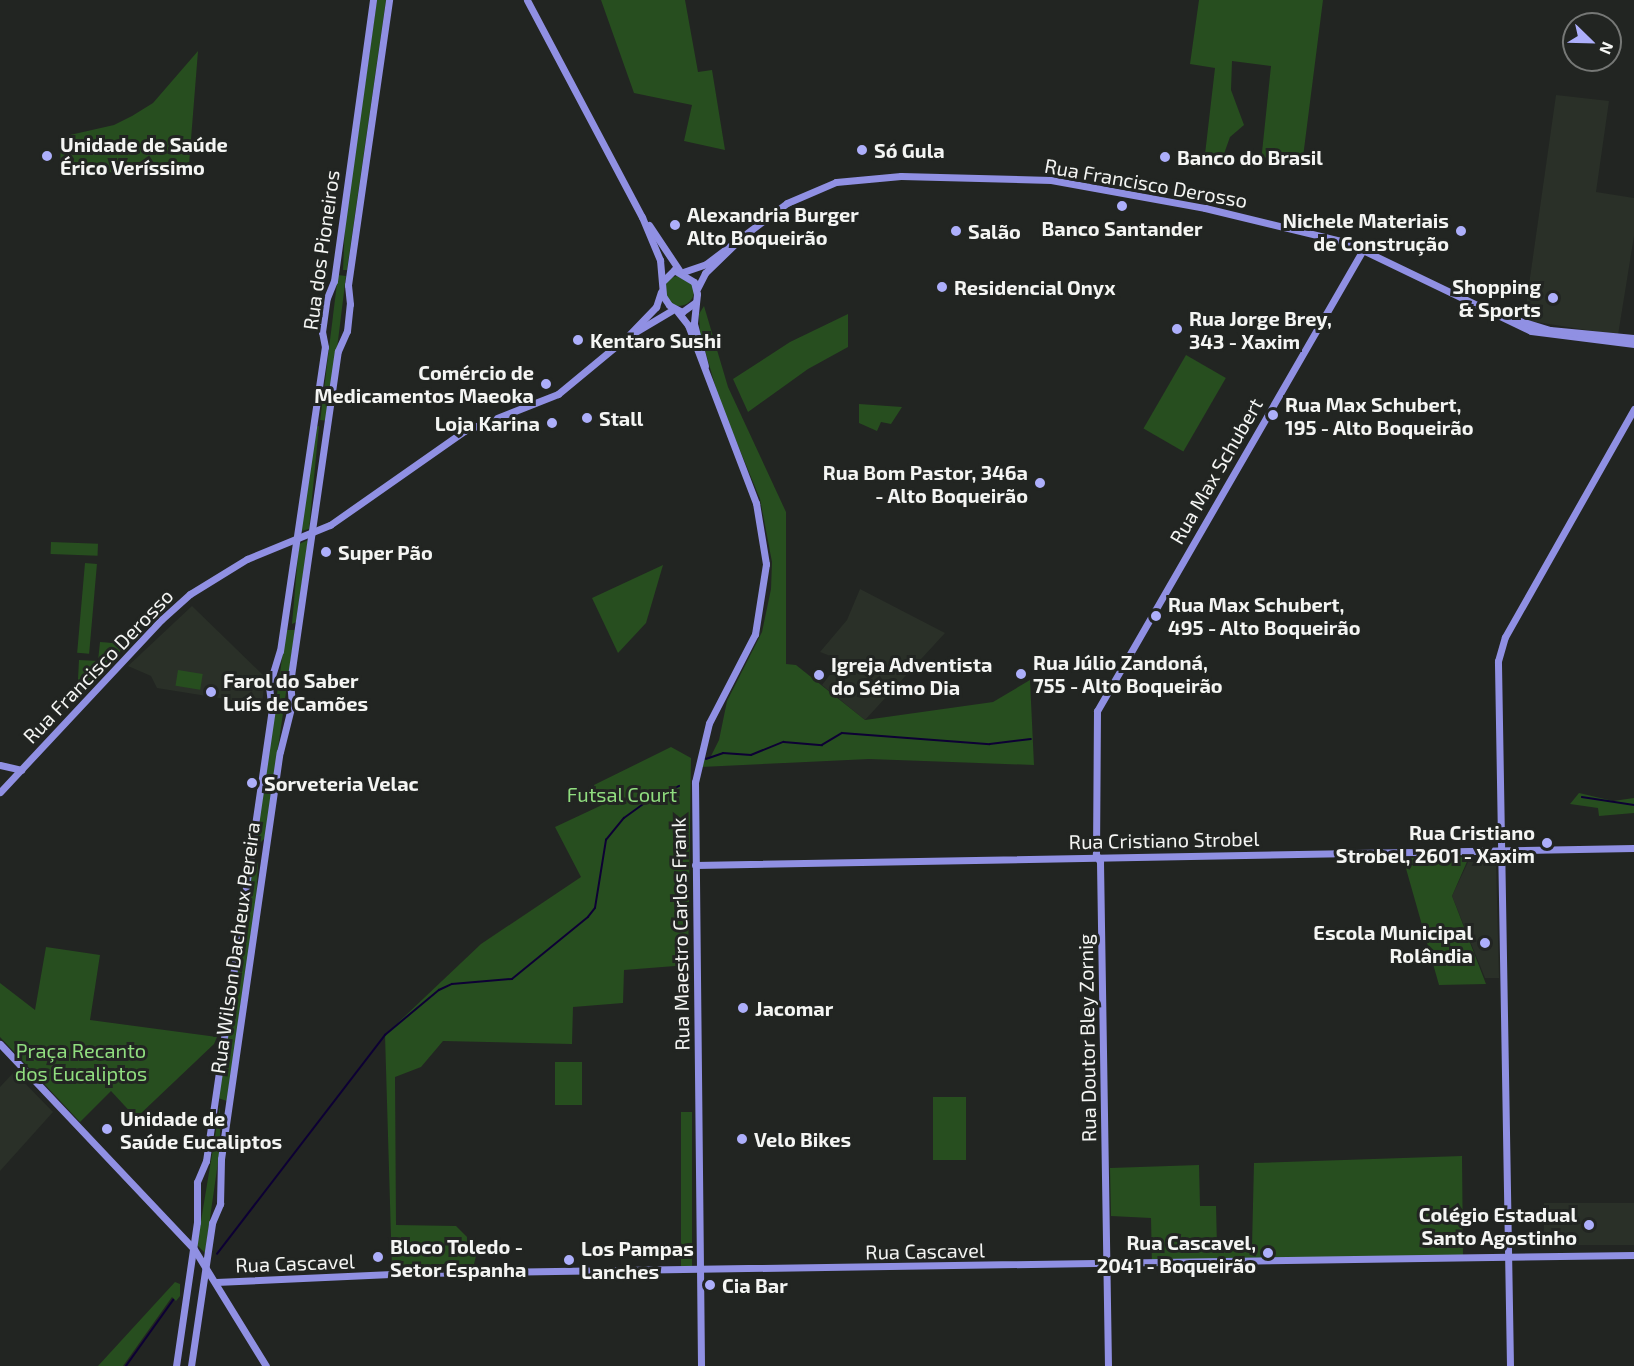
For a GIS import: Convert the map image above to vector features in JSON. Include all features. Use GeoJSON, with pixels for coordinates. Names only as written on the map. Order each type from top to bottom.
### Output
{"type":"FeatureCollection","features":[{"type":"Feature","properties":{"kind":"main road","name":"Rua dos Pioneiros"},"geometry":{"type":"LineString","coordinates":[[296,539],[325,347],[322,332],[327,298],[336,268],[373,0]]}},
{"type":"Feature","properties":{"kind":"main road","name":"Rua dos Pioneiros"},"geometry":{"type":"LineString","coordinates":[[312,534],[338,351],[348,323],[351,269],[389,0]]}},
{"type":"Feature","properties":{"kind":"main road"},"geometry":{"type":"LineString","coordinates":[[527,0],[642,217],[660,260],[661,292],[675,310],[688,311],[696,302],[697,289],[642,217]]}},
{"type":"Feature","properties":{"kind":"main road","name":"Rua Francisco Derosso"},"geometry":{"type":"LineString","coordinates":[[681,271],[702,266],[778,208],[825,185],[873,176],[938,176],[1074,182],[1206,208],[1364,248],[1543,335],[1634,344]]}},
{"type":"Feature","properties":{"kind":"main road","name":"Rua Francisco Derosso"},"geometry":{"type":"LineString","coordinates":[[697,289],[705,273],[742,237]]}},
{"type":"Feature","properties":{"kind":"main road","name":"Rua Max Schubert"},"geometry":{"type":"LineString","coordinates":[[1097,711],[1364,248]]}},
{"type":"Feature","properties":{"kind":"main road"},"geometry":{"type":"LineString","coordinates":[[336,268],[341,272],[351,269]]}},
{"type":"Feature","properties":{"kind":"main road"},"geometry":{"type":"LineString","coordinates":[[661,283],[669,272],[681,271]]}},
{"type":"Feature","properties":{"kind":"main road","name":"Rua Francisco Derosso"},"geometry":{"type":"LineString","coordinates":[[0,792],[179,603],[234,565],[312,534],[464,432],[558,394],[627,337],[656,307],[661,292]]}},
{"type":"Feature","properties":{"kind":"main road","name":"Rua Maestro Carlos Frank"},"geometry":{"type":"LineString","coordinates":[[696,302],[694,324],[708,382]]}},
{"type":"Feature","properties":{"kind":"main road","name":"Rua Francisco Derosso"},"geometry":{"type":"LineString","coordinates":[[627,337],[675,310]]}},
{"type":"Feature","properties":{"kind":"main road","name":"Rua Maestro Carlos Frank"},"geometry":{"type":"LineString","coordinates":[[675,310],[688,325],[758,509],[766,550],[766,577],[751,645],[713,716],[700,749],[695,789],[701,1366]]}},
{"type":"Feature","properties":{"kind":"main road","name":"Rua Francisco Derosso"},"geometry":{"type":"LineString","coordinates":[[1505,316],[1550,330],[1634,338]]}},
{"type":"Feature","properties":{"kind":"main road"},"geometry":{"type":"LineString","coordinates":[[1510,1366],[1498,669],[1502,644],[1634,410]]}},
{"type":"Feature","properties":{"kind":"main road"},"geometry":{"type":"LineString","coordinates":[[314,424],[322,423],[327,428]]}},
{"type":"Feature","properties":{"kind":"main road","name":"Rua Wilson Dacheux Pereira"},"geometry":{"type":"LineString","coordinates":[[191,1366],[212,1223],[220,1204],[229,1109],[280,752],[290,720],[298,625],[312,534]]}},
{"type":"Feature","properties":{"kind":"main road","name":"Rua Wilson Dacheux Pereira"},"geometry":{"type":"LineString","coordinates":[[176,1366],[194,1249],[197,1182],[206,1161],[272,711],[269,686],[284,623],[296,539]]}},
{"type":"Feature","properties":{"kind":"main road"},"geometry":{"type":"LineString","coordinates":[[284,623],[292,628],[298,625]]}},
{"type":"Feature","properties":{"kind":"main road","name":"Rua Doutor Bley Zornig"},"geometry":{"type":"LineString","coordinates":[[1097,711],[1108,1366]]}},
{"type":"Feature","properties":{"kind":"main road"},"geometry":{"type":"LineString","coordinates":[[0,765],[21,770]]}},
{"type":"Feature","properties":{"kind":"main road"},"geometry":{"type":"LineString","coordinates":[[253,839],[259,845],[267,842]]}},
{"type":"Feature","properties":{"kind":"main road","name":"Rua Cristiano Strobel"},"geometry":{"type":"LineString","coordinates":[[695,865],[1634,848]]}},
{"type":"Feature","properties":{"kind":"main road"},"geometry":{"type":"LineString","coordinates":[[250,861],[257,856],[264,863]]}},
{"type":"Feature","properties":{"kind":"main road"},"geometry":{"type":"LineString","coordinates":[[0,1044],[194,1249],[206,1264],[266,1366]]}},
{"type":"Feature","properties":{"kind":"main road"},"geometry":{"type":"LineString","coordinates":[[214,1106],[221,1103],[229,1109]]}},
{"type":"Feature","properties":{"kind":"main road"},"geometry":{"type":"LineString","coordinates":[[180,1235],[196,1229]]}},
{"type":"Feature","properties":{"kind":"main road","name":"Rua Cascavel"},"geometry":{"type":"LineString","coordinates":[[202,1291],[210,1286],[218,1285],[418,1273],[700,1272],[1634,1256]]}},
{"type":"Feature","properties":{"kind":"main road"},"geometry":{"type":"LineString","coordinates":[[183,1317],[189,1324],[198,1319]]}},
{"type":"Feature","properties":{"kind":"shaded area"},"geometry":{"type":"Polygon","coordinates":[[[1556,95],[1609,101],[1596,192],[1634,198],[1634,236],[1618,335],[1524,320],[1556,95]]]}},
{"type":"Feature","properties":{"kind":"shaded area"},"geometry":{"type":"Polygon","coordinates":[[[860,589],[945,633],[865,720],[822,685],[841,660],[820,652],[847,620],[860,589]]]}},
{"type":"Feature","properties":{"kind":"shaded area"},"geometry":{"type":"Polygon","coordinates":[[[192,606],[265,677],[262,705],[157,688],[151,676],[128,666],[192,606]]]}},
{"type":"Feature","properties":{"kind":"shaded area","name":"Escola Municipal Rolândia"},"geometry":{"type":"Polygon","coordinates":[[[1468,862],[1496,862],[1499,978],[1485,978],[1452,896],[1468,862]]]}},
{"type":"Feature","properties":{"kind":"shaded area"},"geometry":{"type":"Polygon","coordinates":[[[14,1072],[53,1112],[0,1171],[0,1087],[14,1072]]]}},
{"type":"Feature","properties":{"kind":"shaded area","name":"Colégio Estadual Santo Agostinho"},"geometry":{"type":"Polygon","coordinates":[[[1544,1203],[1634,1203],[1634,1245],[1544,1245],[1544,1203]]]}},
{"type":"Feature","properties":{"kind":"green space"},"geometry":{"type":"Polygon","coordinates":[[[377,0],[386,0],[347,270],[343,270],[345,223],[377,0]]]}},
{"type":"Feature","properties":{"kind":"green space"},"geometry":{"type":"Polygon","coordinates":[[[601,0],[685,0],[698,72],[712,70],[725,150],[684,141],[692,105],[634,93],[601,0]]]}},
{"type":"Feature","properties":{"kind":"green space"},"geometry":{"type":"Polygon","coordinates":[[[1199,0],[1323,0],[1303,157],[1267,156],[1261,162],[1271,66],[1232,61],[1231,90],[1244,125],[1230,137],[1220,165],[1204,163],[1215,68],[1190,64],[1199,0]]]}},
{"type":"Feature","properties":{"kind":"green space"},"geometry":{"type":"Polygon","coordinates":[[[198,51],[188,177],[60,169],[61,137],[114,125],[153,103],[198,51]]]}},
{"type":"Feature","properties":{"kind":"green space"},"geometry":{"type":"Polygon","coordinates":[[[338,275],[346,276],[328,421],[320,420],[338,275]]]}},
{"type":"Feature","properties":{"kind":"green space"},"geometry":{"type":"Polygon","coordinates":[[[679,276],[690,280],[694,291],[690,302],[679,306],[668,302],[664,291],[668,280],[679,276]]]}},
{"type":"Feature","properties":{"kind":"green space"},"geometry":{"type":"Polygon","coordinates":[[[704,306],[728,387],[786,512],[786,664],[796,665],[865,720],[993,702],[1030,680],[1034,765],[869,759],[701,767],[701,759],[710,758],[719,740],[727,701],[762,632],[771,589],[772,562],[760,499],[719,399],[700,333],[699,314],[704,306]]]}},
{"type":"Feature","properties":{"kind":"green space"},"geometry":{"type":"Polygon","coordinates":[[[848,314],[848,347],[808,369],[748,412],[733,379],[790,342],[848,314]]]}},
{"type":"Feature","properties":{"kind":"green space"},"geometry":{"type":"Polygon","coordinates":[[[1186,355],[1226,378],[1183,452],[1144,429],[1186,355]]]}},
{"type":"Feature","properties":{"kind":"green space"},"geometry":{"type":"Polygon","coordinates":[[[859,404],[902,407],[891,424],[881,422],[877,431],[859,423],[859,404]]]}},
{"type":"Feature","properties":{"kind":"green space"},"geometry":{"type":"Polygon","coordinates":[[[319,426],[309,529],[301,531],[316,427],[319,426]]]}},
{"type":"Feature","properties":{"kind":"green space"},"geometry":{"type":"Polygon","coordinates":[[[308,540],[296,622],[292,624],[299,544],[308,540]]]}},
{"type":"Feature","properties":{"kind":"green space"},"geometry":{"type":"Polygon","coordinates":[[[51,542],[98,544],[98,556],[51,554],[51,542]]]}},
{"type":"Feature","properties":{"kind":"green space"},"geometry":{"type":"Polygon","coordinates":[[[85,563],[97,564],[89,654],[77,653],[85,563]]]}},
{"type":"Feature","properties":{"kind":"green space"},"geometry":{"type":"Polygon","coordinates":[[[663,565],[646,623],[618,653],[592,598],[663,565]]]}},
{"type":"Feature","properties":{"kind":"green space"},"geometry":{"type":"Polygon","coordinates":[[[286,630],[295,630],[265,838],[260,843],[257,836],[286,630]]]}},
{"type":"Feature","properties":{"kind":"green space"},"geometry":{"type":"Polygon","coordinates":[[[100,642],[127,644],[77,698],[79,660],[98,661],[100,642]]]}},
{"type":"Feature","properties":{"kind":"green space"},"geometry":{"type":"Polygon","coordinates":[[[178,670],[203,674],[200,690],[175,686],[178,670]]]}},
{"type":"Feature","properties":{"kind":"green space","name":"Futsal Court"},"geometry":{"type":"Polygon","coordinates":[[[671,747],[691,758],[688,965],[624,970],[623,1003],[573,1007],[572,1044],[443,1041],[421,1067],[395,1077],[396,1225],[456,1226],[478,1248],[473,1268],[392,1270],[385,1035],[481,944],[581,877],[555,827],[602,805],[594,785],[671,747]]]}},
{"type":"Feature","properties":{"kind":"green space"},"geometry":{"type":"Polygon","coordinates":[[[1579,793],[1613,801],[1634,798],[1634,813],[1599,816],[1598,808],[1570,804],[1579,793]]]}},
{"type":"Feature","properties":{"kind":"green space"},"geometry":{"type":"Polygon","coordinates":[[[1469,857],[1452,896],[1486,984],[1439,985],[1403,858],[1469,857]]]}},
{"type":"Feature","properties":{"kind":"green space"},"geometry":{"type":"Polygon","coordinates":[[[253,860],[258,863],[256,906],[227,1101],[218,1098],[253,860]]]}},
{"type":"Feature","properties":{"kind":"green space","name":"Praça Recanto dos Eucaliptos"},"geometry":{"type":"Polygon","coordinates":[[[46,947],[100,955],[90,1020],[217,1037],[214,1044],[136,1118],[111,1091],[80,1122],[0,1037],[0,983],[35,1010],[46,947]]]}},
{"type":"Feature","properties":{"kind":"green space"},"geometry":{"type":"Polygon","coordinates":[[[555,1062],[582,1062],[582,1105],[555,1105],[555,1062]]]}},
{"type":"Feature","properties":{"kind":"green space"},"geometry":{"type":"Polygon","coordinates":[[[933,1097],[966,1097],[966,1160],[933,1160],[933,1097]]]}},
{"type":"Feature","properties":{"kind":"green space"},"geometry":{"type":"Polygon","coordinates":[[[220,1106],[220,1148],[205,1253],[197,1245],[220,1106]]]}},
{"type":"Feature","properties":{"kind":"green space"},"geometry":{"type":"Polygon","coordinates":[[[681,1112],[692,1112],[692,1266],[681,1266],[681,1112]]]}},
{"type":"Feature","properties":{"kind":"green space"},"geometry":{"type":"Polygon","coordinates":[[[1462,1156],[1463,1257],[1152,1267],[1151,1218],[1111,1216],[1110,1168],[1199,1165],[1200,1206],[1216,1206],[1217,1246],[1252,1246],[1254,1163],[1462,1156]]]}},
{"type":"Feature","properties":{"kind":"green space"},"geometry":{"type":"Polygon","coordinates":[[[175,1282],[180,1284],[180,1296],[176,1301],[172,1297],[123,1366],[98,1366],[175,1282]]]}},
{"type":"Feature","properties":{"kind":"waterway"},"geometry":{"type":"LineString","coordinates":[[706,759],[723,753],[751,755],[784,742],[822,745],[842,733],[990,744],[1031,739]]}},
{"type":"Feature","properties":{"kind":"waterway"},"geometry":{"type":"LineString","coordinates":[[217,1254],[385,1035],[439,990],[452,984],[512,979],[588,917],[595,908],[606,840],[624,818],[649,800],[679,786]]}},
{"type":"Feature","properties":{"kind":"waterway"},"geometry":{"type":"LineString","coordinates":[[1582,797],[1634,805]]}},
{"type":"Feature","properties":{"kind":"waterway"},"geometry":{"type":"LineString","coordinates":[[126,1366],[173,1300]]}},
{"type":"Feature","properties":{"kind":"place","name":"Só Gula"},"geometry":{"type":"Point","coordinates":[862,150]}},
{"type":"Feature","properties":{"kind":"place","name":"Unidade de Saúde Érico Veríssimo"},"geometry":{"type":"Point","coordinates":[47,156]}},
{"type":"Feature","properties":{"kind":"place","name":"Banco do Brasil"},"geometry":{"type":"Point","coordinates":[1165,157]}},
{"type":"Feature","properties":{"kind":"place","name":"Banco Santander"},"geometry":{"type":"Point","coordinates":[1122,206]}},
{"type":"Feature","properties":{"kind":"place","name":"Alexandria Burger Alto Boqueirão"},"geometry":{"type":"Point","coordinates":[675,225]}},
{"type":"Feature","properties":{"kind":"place","name":"Salão"},"geometry":{"type":"Point","coordinates":[956,231]}},
{"type":"Feature","properties":{"kind":"place","name":"Nichele Materiais de Construção"},"geometry":{"type":"Point","coordinates":[1461,231]}},
{"type":"Feature","properties":{"kind":"place","name":"Residencial Onyx"},"geometry":{"type":"Point","coordinates":[942,287]}},
{"type":"Feature","properties":{"kind":"place","name":"Shopping & Sports"},"geometry":{"type":"Point","coordinates":[1553,298]}},
{"type":"Feature","properties":{"kind":"place","name":"Rua Jorge Brey, 343 - Xaxim"},"geometry":{"type":"Point","coordinates":[1177,329]}},
{"type":"Feature","properties":{"kind":"place","name":"Kentaro Sushi"},"geometry":{"type":"Point","coordinates":[578,340]}},
{"type":"Feature","properties":{"kind":"place","name":"Comércio de Medicamentos Maeoka"},"geometry":{"type":"Point","coordinates":[546,384]}},
{"type":"Feature","properties":{"kind":"place","name":"Rua Max Schubert, 195 - Alto Boqueirão"},"geometry":{"type":"Point","coordinates":[1273,415]}},
{"type":"Feature","properties":{"kind":"place","name":"Stall"},"geometry":{"type":"Point","coordinates":[587,418]}},
{"type":"Feature","properties":{"kind":"place","name":"Loja Karina"},"geometry":{"type":"Point","coordinates":[552,423]}},
{"type":"Feature","properties":{"kind":"place","name":"Rua Bom Pastor, 346a - Alto Boqueirão"},"geometry":{"type":"Point","coordinates":[1040,483]}},
{"type":"Feature","properties":{"kind":"place","name":"Super Pão"},"geometry":{"type":"Point","coordinates":[326,552]}},
{"type":"Feature","properties":{"kind":"place","name":"Rua Max Schubert, 495 - Alto Boqueirão"},"geometry":{"type":"Point","coordinates":[1156,616]}},
{"type":"Feature","properties":{"kind":"place","name":"Rua Júlio Zandoná, 755 - Alto Boqueirão"},"geometry":{"type":"Point","coordinates":[1021,674]}},
{"type":"Feature","properties":{"kind":"place","name":"Igreja Adventista do Sétimo Dia"},"geometry":{"type":"Point","coordinates":[819,675]}},
{"type":"Feature","properties":{"kind":"place","name":"Farol do Saber Luís de Camões"},"geometry":{"type":"Point","coordinates":[211,692]}},
{"type":"Feature","properties":{"kind":"place","name":"Sorveteria Velac"},"geometry":{"type":"Point","coordinates":[252,783]}},
{"type":"Feature","properties":{"kind":"place","name":"Rua Cristiano Strobel, 2601 - Xaxim"},"geometry":{"type":"Point","coordinates":[1547,843]}},
{"type":"Feature","properties":{"kind":"place","name":"Escola Municipal Rolândia"},"geometry":{"type":"Point","coordinates":[1485,943]}},
{"type":"Feature","properties":{"kind":"place","name":"Jacomar"},"geometry":{"type":"Point","coordinates":[743,1008]}},
{"type":"Feature","properties":{"kind":"place","name":"Unidade de Saúde Eucaliptos"},"geometry":{"type":"Point","coordinates":[107,1129]}},
{"type":"Feature","properties":{"kind":"place","name":"Velo Bikes"},"geometry":{"type":"Point","coordinates":[742,1139]}},
{"type":"Feature","properties":{"kind":"place","name":"Colégio Estadual Santo Agostinho"},"geometry":{"type":"Point","coordinates":[1589,1225]}},
{"type":"Feature","properties":{"kind":"place","name":"Rua Cascavel, 2041 - Boqueirão"},"geometry":{"type":"Point","coordinates":[1268,1253]}},
{"type":"Feature","properties":{"kind":"place","name":"Bloco Toledo - Setor Espanha"},"geometry":{"type":"Point","coordinates":[378,1257]}},
{"type":"Feature","properties":{"kind":"place","name":"Los Pampas Lanches"},"geometry":{"type":"Point","coordinates":[569,1260]}},
{"type":"Feature","properties":{"kind":"place","name":"Cia Bar"},"geometry":{"type":"Point","coordinates":[710,1285]}}]}
